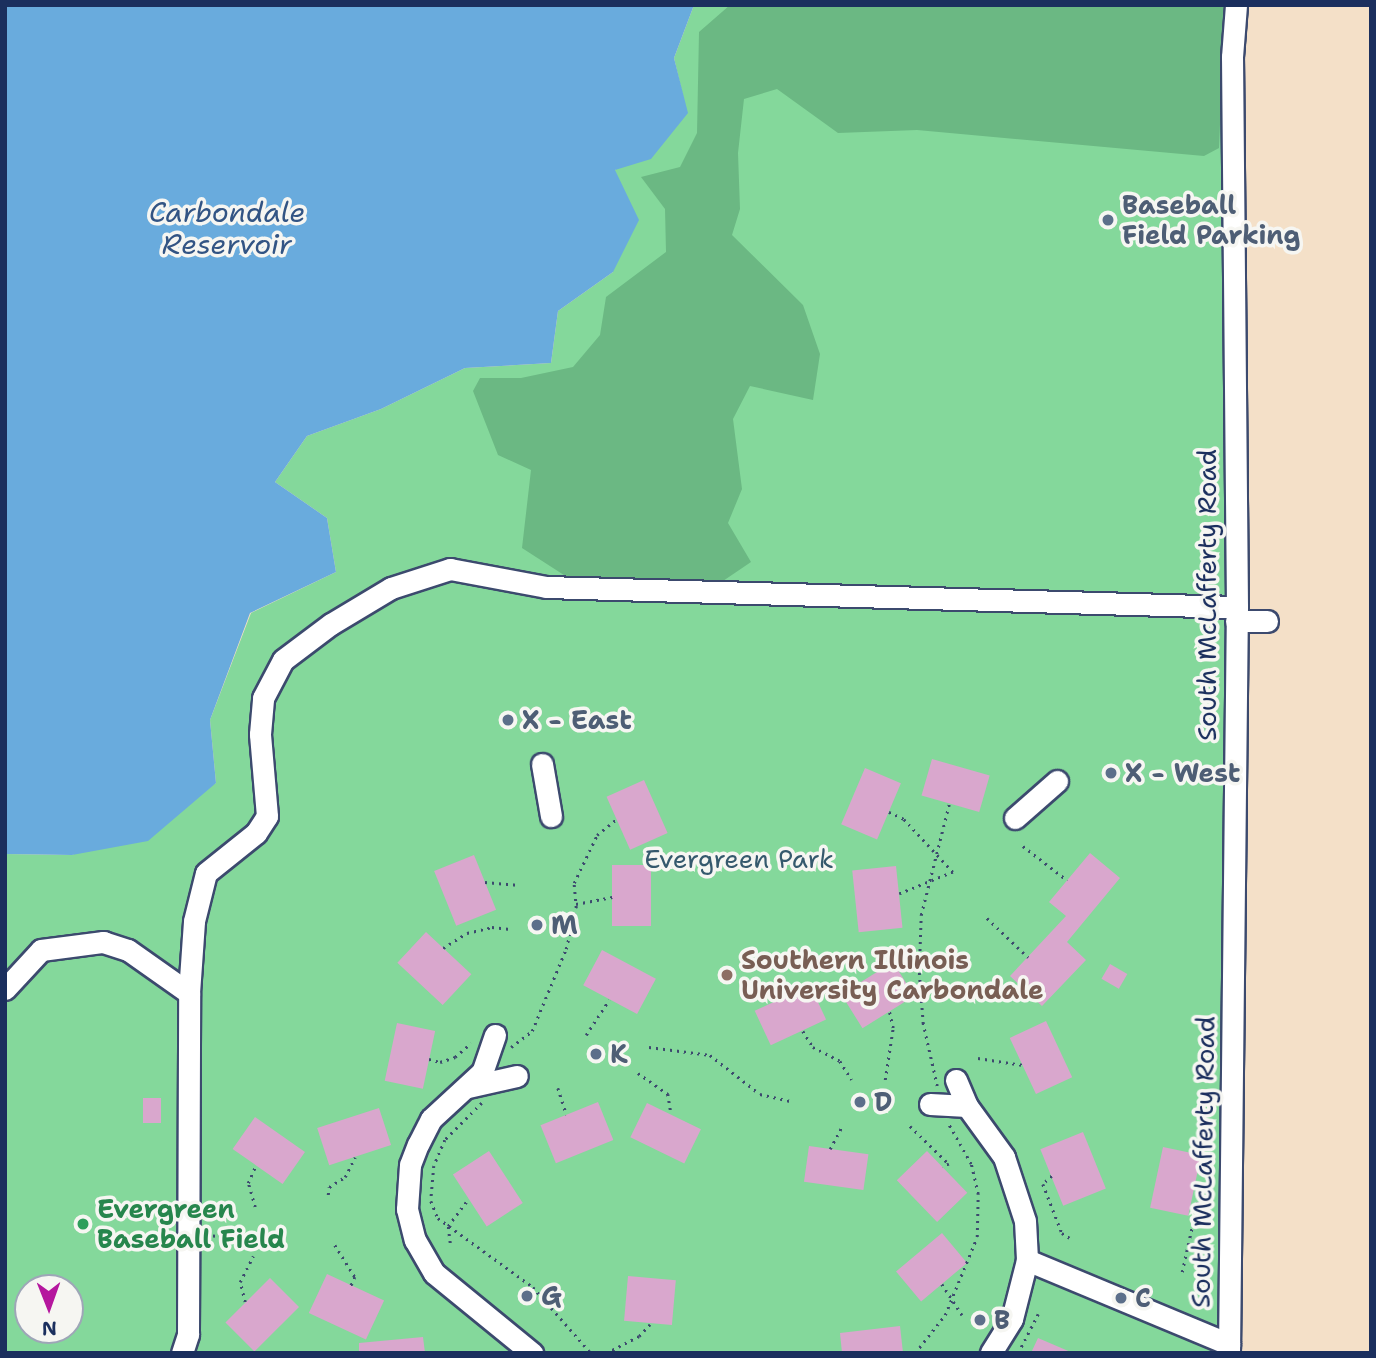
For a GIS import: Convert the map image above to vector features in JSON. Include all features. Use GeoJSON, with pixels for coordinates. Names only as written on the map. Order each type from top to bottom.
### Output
{"type":"FeatureCollection","features":[{"type":"Feature","properties":{"kind":"street","name":"South McLafferty Road"},"geometry":{"type":"LineString","coordinates":[[1229,1348],[1236,614],[1232,57],[1236,5]]}},
{"type":"Feature","properties":{"kind":"street"},"geometry":{"type":"LineString","coordinates":[[181,1353],[188,1334],[189,993],[194,921],[206,873],[256,833],[267,816],[260,734],[263,698],[283,660],[391,587],[450,569],[546,587],[1236,614],[1266,621]]}},
{"type":"Feature","properties":{"kind":"street"},"geometry":{"type":"LineString","coordinates":[[542,764],[551,816]]}},
{"type":"Feature","properties":{"kind":"street"},"geometry":{"type":"LineString","coordinates":[[1015,818],[1057,781]]}},
{"type":"Feature","properties":{"kind":"street"},"geometry":{"type":"LineString","coordinates":[[5,989],[41,950],[103,942],[128,950],[189,993]]}},
{"type":"Feature","properties":{"kind":"street"},"geometry":{"type":"LineString","coordinates":[[491,1042],[482,1072],[431,1119],[418,1144],[407,1184],[411,1226],[423,1259],[434,1273],[527,1351]]}},
{"type":"Feature","properties":{"kind":"street"},"geometry":{"type":"LineString","coordinates":[[466,1087],[517,1076]]}},
{"type":"Feature","properties":{"kind":"street"},"geometry":{"type":"LineString","coordinates":[[956,1080],[967,1106],[1012,1172],[1025,1221],[1027,1260],[1012,1319],[991,1353]]}},
{"type":"Feature","properties":{"kind":"street"},"geometry":{"type":"LineString","coordinates":[[936,1104],[967,1106]]}},
{"type":"Feature","properties":{"kind":"street"},"geometry":{"type":"LineString","coordinates":[[1027,1260],[1229,1348]]}},
{"type":"Feature","properties":{"kind":"path"},"geometry":{"type":"LineString","coordinates":[[915,1353],[953,1301],[977,1237],[978,1194],[964,1145],[936,1104],[923,1024],[919,972],[921,915],[949,804]]}},
{"type":"Feature","properties":{"kind":"path"},"geometry":{"type":"LineString","coordinates":[[890,812],[904,819],[953,873],[899,894]]}},
{"type":"Feature","properties":{"kind":"path"},"geometry":{"type":"LineString","coordinates":[[429,1059],[440,1062],[491,1042],[531,1031],[566,949],[576,904],[574,883],[597,835],[618,818]]}},
{"type":"Feature","properties":{"kind":"path"},"geometry":{"type":"LineString","coordinates":[[1023,846],[1067,880]]}},
{"type":"Feature","properties":{"kind":"path"},"geometry":{"type":"LineString","coordinates":[[485,882],[520,885]]}},
{"type":"Feature","properties":{"kind":"path"},"geometry":{"type":"LineString","coordinates":[[576,904],[612,897]]}},
{"type":"Feature","properties":{"kind":"path"},"geometry":{"type":"LineString","coordinates":[[987,918],[1028,957]]}},
{"type":"Feature","properties":{"kind":"path"},"geometry":{"type":"LineString","coordinates":[[443,948],[467,933],[492,927],[513,929]]}},
{"type":"Feature","properties":{"kind":"path"},"geometry":{"type":"LineString","coordinates":[[586,1035],[609,1000]]}},
{"type":"Feature","properties":{"kind":"path"},"geometry":{"type":"LineString","coordinates":[[886,1080],[894,1028],[889,1011]]}},
{"type":"Feature","properties":{"kind":"path"},"geometry":{"type":"LineString","coordinates":[[803,1031],[813,1047],[840,1061],[852,1080]]}},
{"type":"Feature","properties":{"kind":"path"},"geometry":{"type":"LineString","coordinates":[[649,1047],[710,1055],[760,1094],[790,1101]]}},
{"type":"Feature","properties":{"kind":"path"},"geometry":{"type":"LineString","coordinates":[[978,1058],[1023,1065]]}},
{"type":"Feature","properties":{"kind":"path"},"geometry":{"type":"LineString","coordinates":[[638,1073],[668,1094],[671,1114]]}},
{"type":"Feature","properties":{"kind":"path"},"geometry":{"type":"LineString","coordinates":[[491,1081],[476,1112],[445,1140],[434,1166],[431,1201],[438,1218],[533,1287],[591,1353]]}},
{"type":"Feature","properties":{"kind":"path"},"geometry":{"type":"LineString","coordinates":[[558,1088],[567,1115]]}},
{"type":"Feature","properties":{"kind":"path"},"geometry":{"type":"LineString","coordinates":[[830,1149],[843,1125]]}},
{"type":"Feature","properties":{"kind":"path"},"geometry":{"type":"LineString","coordinates":[[910,1126],[949,1164],[943,1167]]}},
{"type":"Feature","properties":{"kind":"path"},"geometry":{"type":"LineString","coordinates":[[328,1195],[330,1187],[345,1177],[355,1157]]}},
{"type":"Feature","properties":{"kind":"path"},"geometry":{"type":"LineString","coordinates":[[255,1207],[248,1183],[256,1165]]}},
{"type":"Feature","properties":{"kind":"path"},"geometry":{"type":"LineString","coordinates":[[1052,1177],[1043,1184],[1062,1233],[1070,1238]]}},
{"type":"Feature","properties":{"kind":"path"},"geometry":{"type":"LineString","coordinates":[[1182,1272],[1201,1186],[1195,1184]]}},
{"type":"Feature","properties":{"kind":"path"},"geometry":{"type":"LineString","coordinates":[[450,1243],[448,1226],[468,1199]]}},
{"type":"Feature","properties":{"kind":"path"},"geometry":{"type":"LineString","coordinates":[[189,1236],[233,1237]]}},
{"type":"Feature","properties":{"kind":"path"},"geometry":{"type":"LineString","coordinates":[[335,1245],[355,1277],[351,1286]]}},
{"type":"Feature","properties":{"kind":"path"},"geometry":{"type":"LineString","coordinates":[[245,1302],[240,1282],[253,1256]]}},
{"type":"Feature","properties":{"kind":"path"},"geometry":{"type":"LineString","coordinates":[[942,1284],[962,1315]]}},
{"type":"Feature","properties":{"kind":"path"},"geometry":{"type":"LineString","coordinates":[[1018,1353],[1038,1314]]}},
{"type":"Feature","properties":{"kind":"path"},"geometry":{"type":"LineString","coordinates":[[606,1353],[639,1336],[650,1324]]}},
{"type":"Feature","properties":{"kind":"green space","name":"Evergreen Park"},"geometry":{"type":"Polygon","coordinates":[[[694,5],[1226,5],[1229,1353],[5,1353],[5,854],[72,855],[216,783],[210,720],[251,613],[336,572],[327,518],[275,482],[307,436],[381,409],[465,368],[551,363],[558,311],[613,272],[615,170],[687,113],[674,58],[694,5]]]}},
{"type":"Feature","properties":{"kind":"green space"},"geometry":{"type":"Polygon","coordinates":[[[730,5],[1225,5],[1219,148],[1204,156],[917,130],[838,133],[777,89],[744,99],[738,153],[740,209],[732,235],[803,305],[820,354],[813,400],[750,386],[733,419],[742,489],[728,523],[751,562],[723,581],[567,577],[522,548],[531,470],[498,455],[473,391],[480,378],[521,378],[573,367],[600,335],[606,297],[666,252],[665,209],[641,177],[680,167],[697,133],[699,32],[730,5]]]}},
{"type":"Feature","properties":{"kind":"water","name":"Carbondale Reservoir"},"geometry":{"type":"Polygon","coordinates":[[[5,5],[694,5],[674,58],[688,113],[651,159],[615,170],[639,220],[613,272],[558,311],[551,363],[465,368],[381,409],[307,436],[275,482],[327,518],[336,572],[250,613],[210,720],[216,783],[148,841],[72,855],[5,854],[5,5]]]}},
{"type":"Feature","properties":{"kind":"building"},"geometry":{"type":"Polygon","coordinates":[[[932,759],[990,776],[979,812],[922,796],[932,759]]]}},
{"type":"Feature","properties":{"kind":"building"},"geometry":{"type":"Polygon","coordinates":[[[865,768],[901,783],[877,839],[841,824],[865,768]]]}},
{"type":"Feature","properties":{"kind":"building"},"geometry":{"type":"Polygon","coordinates":[[[644,780],[668,833],[630,850],[607,797],[644,780]]]}},
{"type":"Feature","properties":{"kind":"building"},"geometry":{"type":"Polygon","coordinates":[[[1090,853],[1120,878],[1067,942],[1086,960],[1042,1006],[1010,976],[1066,916],[1049,902],[1090,853]]]}},
{"type":"Feature","properties":{"kind":"building"},"geometry":{"type":"Polygon","coordinates":[[[474,855],[496,910],[456,926],[434,871],[474,855]]]}},
{"type":"Feature","properties":{"kind":"building"},"geometry":{"type":"Polygon","coordinates":[[[612,865],[651,865],[651,926],[612,926],[612,865]]]}},
{"type":"Feature","properties":{"kind":"building"},"geometry":{"type":"Polygon","coordinates":[[[896,866],[902,928],[859,932],[852,871],[896,866]]]}},
{"type":"Feature","properties":{"kind":"building"},"geometry":{"type":"Polygon","coordinates":[[[426,932],[471,974],[443,1005],[397,963],[426,932]]]}},
{"type":"Feature","properties":{"kind":"building"},"geometry":{"type":"Polygon","coordinates":[[[602,950],[656,979],[637,1014],[583,985],[602,950]]]}},
{"type":"Feature","properties":{"kind":"building"},"geometry":{"type":"Polygon","coordinates":[[[893,962],[914,996],[862,1028],[841,994],[893,962]]]}},
{"type":"Feature","properties":{"kind":"building"},"geometry":{"type":"Polygon","coordinates":[[[1110,964],[1127,974],[1119,989],[1102,979],[1110,964]]]}},
{"type":"Feature","properties":{"kind":"building"},"geometry":{"type":"Polygon","coordinates":[[[810,985],[826,1019],[771,1045],[755,1011],[810,985]]]}},
{"type":"Feature","properties":{"kind":"building"},"geometry":{"type":"Polygon","coordinates":[[[1046,1021],[1072,1077],[1036,1094],[1010,1038],[1046,1021]]]}},
{"type":"Feature","properties":{"kind":"building"},"geometry":{"type":"Polygon","coordinates":[[[397,1023],[435,1031],[423,1089],[385,1081],[397,1023]]]}},
{"type":"Feature","properties":{"kind":"building"},"geometry":{"type":"Polygon","coordinates":[[[143,1098],[161,1098],[161,1123],[143,1123],[143,1098]]]}},
{"type":"Feature","properties":{"kind":"building"},"geometry":{"type":"Polygon","coordinates":[[[598,1102],[613,1140],[556,1163],[541,1125],[598,1102]]]}},
{"type":"Feature","properties":{"kind":"building"},"geometry":{"type":"Polygon","coordinates":[[[647,1103],[701,1129],[684,1163],[630,1137],[647,1103]]]}},
{"type":"Feature","properties":{"kind":"building"},"geometry":{"type":"Polygon","coordinates":[[[379,1108],[391,1145],[329,1165],[317,1128],[379,1108]]]}},
{"type":"Feature","properties":{"kind":"building"},"geometry":{"type":"Polygon","coordinates":[[[255,1117],[305,1152],[283,1184],[233,1149],[255,1117]]]}},
{"type":"Feature","properties":{"kind":"building"},"geometry":{"type":"Polygon","coordinates":[[[1083,1132],[1106,1189],[1063,1206],[1040,1149],[1083,1132]]]}},
{"type":"Feature","properties":{"kind":"building"},"geometry":{"type":"Polygon","coordinates":[[[809,1146],[868,1154],[863,1190],[804,1182],[809,1146]]]}},
{"type":"Feature","properties":{"kind":"building"},"geometry":{"type":"Polygon","coordinates":[[[1163,1147],[1201,1155],[1188,1216],[1150,1208],[1163,1147]]]}},
{"type":"Feature","properties":{"kind":"building"},"geometry":{"type":"Polygon","coordinates":[[[489,1151],[523,1203],[487,1226],[453,1174],[489,1151]]]}},
{"type":"Feature","properties":{"kind":"building"},"geometry":{"type":"Polygon","coordinates":[[[927,1151],[967,1193],[937,1222],[897,1180],[927,1151]]]}},
{"type":"Feature","properties":{"kind":"building"},"geometry":{"type":"Polygon","coordinates":[[[942,1233],[967,1263],[921,1301],[896,1272],[942,1233]]]}},
{"type":"Feature","properties":{"kind":"building"},"geometry":{"type":"Polygon","coordinates":[[[327,1274],[384,1301],[366,1340],[309,1313],[327,1274]]]}},
{"type":"Feature","properties":{"kind":"building"},"geometry":{"type":"Polygon","coordinates":[[[628,1276],[676,1280],[672,1325],[624,1321],[628,1276]]]}},
{"type":"Feature","properties":{"kind":"building"},"geometry":{"type":"Polygon","coordinates":[[[270,1278],[299,1307],[254,1352],[225,1323],[270,1278]]]}},
{"type":"Feature","properties":{"kind":"building"},"geometry":{"type":"Polygon","coordinates":[[[900,1326],[903,1353],[842,1353],[840,1333],[900,1326]]]}},
{"type":"Feature","properties":{"kind":"building"},"geometry":{"type":"Polygon","coordinates":[[[423,1337],[425,1353],[359,1353],[359,1343],[423,1337]]]}},
{"type":"Feature","properties":{"kind":"building"},"geometry":{"type":"Polygon","coordinates":[[[1038,1338],[1073,1353],[1031,1353],[1038,1338]]]}},
{"type":"Feature","properties":{"kind":"place","name":"Baseball Field Parking"},"geometry":{"type":"Point","coordinates":[1108,220]}},
{"type":"Feature","properties":{"kind":"place","name":"X - East"},"geometry":{"type":"Point","coordinates":[508,720]}},
{"type":"Feature","properties":{"kind":"place","name":"X - West"},"geometry":{"type":"Point","coordinates":[1111,773]}},
{"type":"Feature","properties":{"kind":"place","name":"M"},"geometry":{"type":"Point","coordinates":[537,925]}},
{"type":"Feature","properties":{"kind":"place","name":"Southern Illinois University Carbondale"},"geometry":{"type":"Point","coordinates":[727,975]}},
{"type":"Feature","properties":{"kind":"place","name":"K"},"geometry":{"type":"Point","coordinates":[596,1054]}},
{"type":"Feature","properties":{"kind":"place","name":"D"},"geometry":{"type":"Point","coordinates":[860,1102]}},
{"type":"Feature","properties":{"kind":"place","name":"Evergreen Baseball Field"},"geometry":{"type":"Point","coordinates":[83,1224]}},
{"type":"Feature","properties":{"kind":"place","name":"G"},"geometry":{"type":"Point","coordinates":[527,1296]}},
{"type":"Feature","properties":{"kind":"place","name":"C"},"geometry":{"type":"Point","coordinates":[1121,1298]}},
{"type":"Feature","properties":{"kind":"place","name":"B"},"geometry":{"type":"Point","coordinates":[980,1320]}}]}
